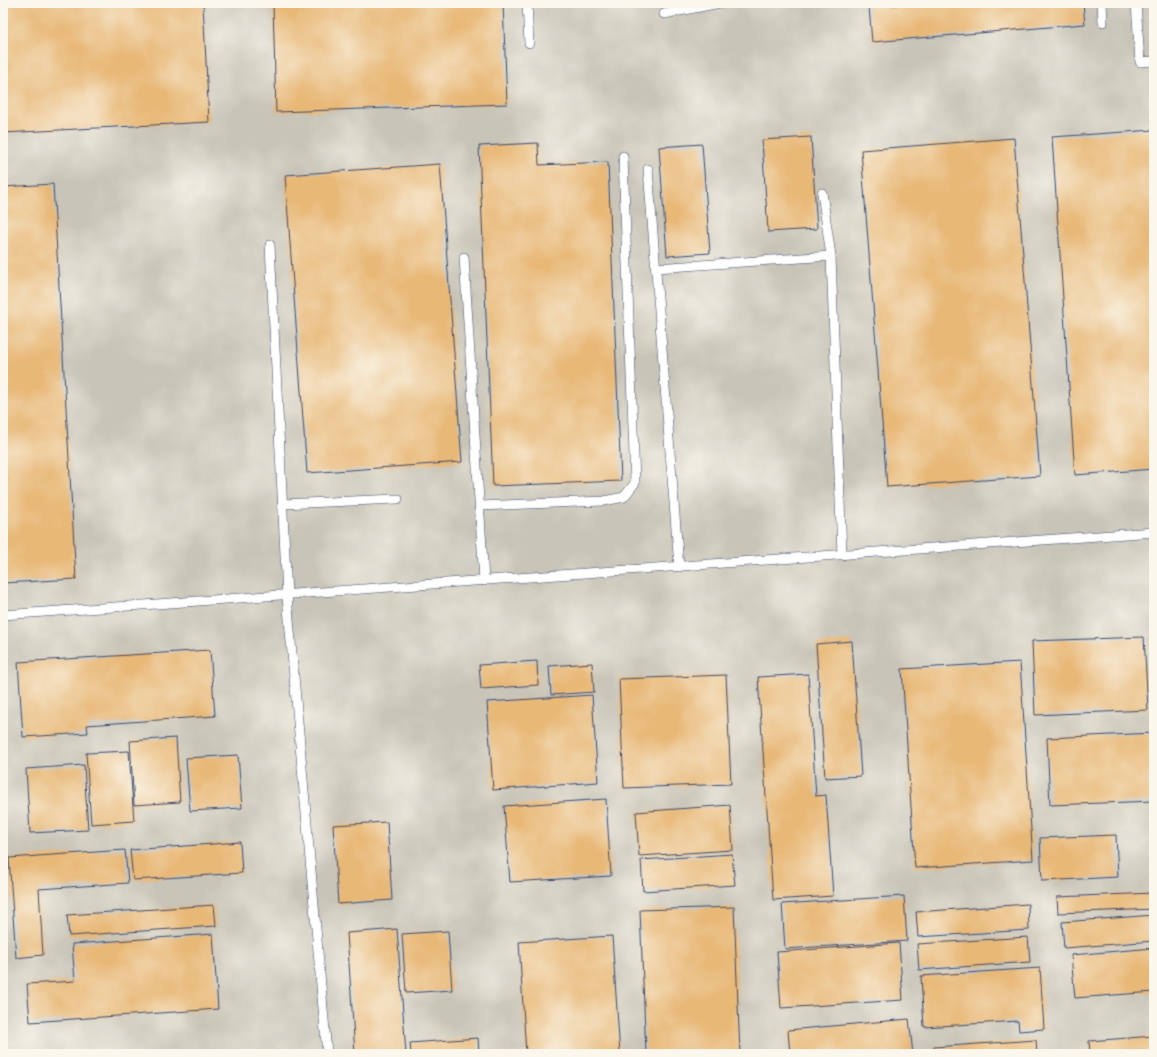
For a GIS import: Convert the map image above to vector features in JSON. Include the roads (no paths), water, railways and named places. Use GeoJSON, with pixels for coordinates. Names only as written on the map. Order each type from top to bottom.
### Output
{"type":"FeatureCollection","features":[{"type":"Feature","properties":{"kind":"lane"},"geometry":{"type":"LineString","coordinates":[[527,3],[529,43]]}},
{"type":"Feature","properties":{"kind":"lane"},"geometry":{"type":"LineString","coordinates":[[664,14],[720,3]]}},
{"type":"Feature","properties":{"kind":"lane"},"geometry":{"type":"LineString","coordinates":[[1102,3],[1103,22]]}},
{"type":"Feature","properties":{"kind":"lane"},"geometry":{"type":"LineString","coordinates":[[1136,3],[1140,62],[1154,61]]}},
{"type":"Feature","properties":{"kind":"lane"},"geometry":{"type":"LineString","coordinates":[[480,506],[604,501],[624,498],[635,483],[623,156]]}},
{"type":"Feature","properties":{"kind":"lane"},"geometry":{"type":"LineString","coordinates":[[648,169],[679,567]]}},
{"type":"Feature","properties":{"kind":"lane"},"geometry":{"type":"LineString","coordinates":[[822,193],[832,256],[842,555]]}},
{"type":"Feature","properties":{"kind":"lane"},"geometry":{"type":"LineString","coordinates":[[270,246],[286,596],[327,1054]]}},
{"type":"Feature","properties":{"kind":"lane"},"geometry":{"type":"LineString","coordinates":[[656,268],[832,256]]}},
{"type":"Feature","properties":{"kind":"lane"},"geometry":{"type":"LineString","coordinates":[[464,257],[484,581]]}},
{"type":"Feature","properties":{"kind":"lane"},"geometry":{"type":"LineString","coordinates":[[282,504],[398,498]]}},
{"type":"Feature","properties":{"kind":"lane"},"geometry":{"type":"LineString","coordinates":[[3,615],[286,596],[1154,532]]}}]}
